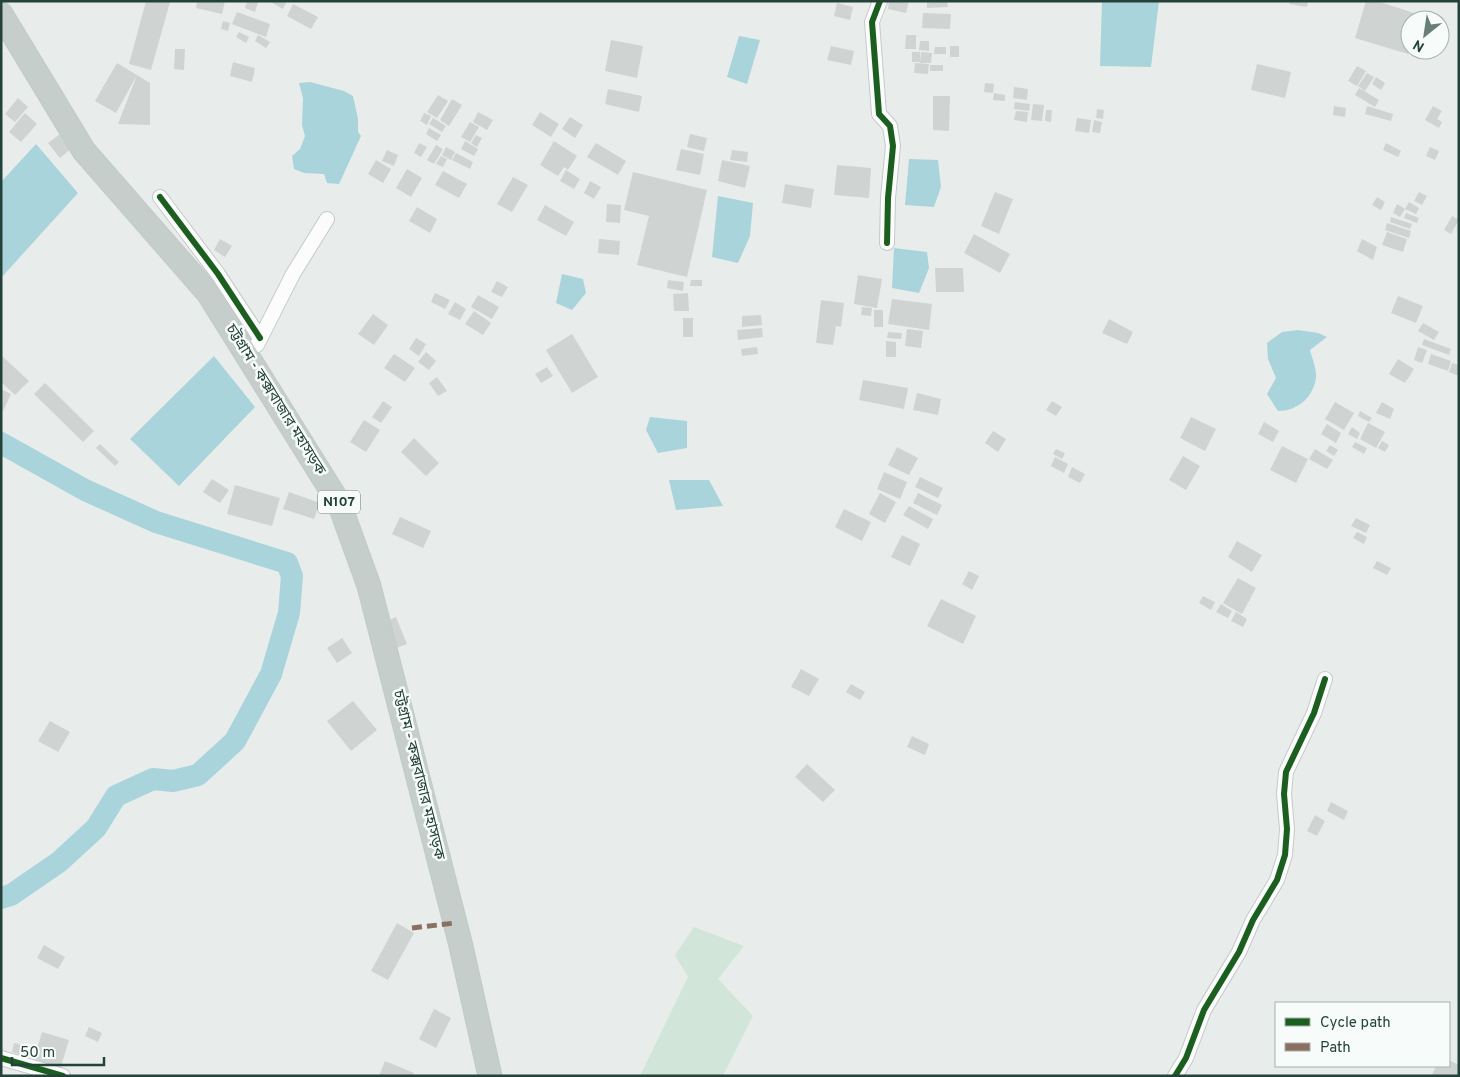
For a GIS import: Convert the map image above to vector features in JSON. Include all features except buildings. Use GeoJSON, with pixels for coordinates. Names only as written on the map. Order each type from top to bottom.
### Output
{"type":"FeatureCollection","features":[{"type":"Feature","properties":{"kind":"highway","name":"চট্টগ্রাম - কক্সবাজার মহাসড়ক"},"geometry":{"type":"LineString","coordinates":[[1,14],[84,151],[208,293],[248,360],[340,503],[369,586],[461,946],[490,1076]]}},
{"type":"Feature","properties":{"kind":"street"},"geometry":{"type":"LineString","coordinates":[[880,1],[872,22],[879,114],[890,126],[893,146],[888,198],[887,243]]}},
{"type":"Feature","properties":{"kind":"street"},"geometry":{"type":"LineString","coordinates":[[160,197],[218,274],[260,338]]}},
{"type":"Feature","properties":{"kind":"street"},"geometry":{"type":"LineString","coordinates":[[248,360],[293,274],[326,219]]}},
{"type":"Feature","properties":{"kind":"street"},"geometry":{"type":"LineString","coordinates":[[1175,1076],[1186,1058],[1204,1010],[1239,952],[1253,920],[1277,880],[1285,855],[1287,829],[1284,794],[1286,772],[1314,713],[1326,679]]}},
{"type":"Feature","properties":{"kind":"street"},"geometry":{"type":"LineString","coordinates":[[1,1058],[64,1076]]}},
{"type":"Feature","properties":{"kind":"green space"},"geometry":{"type":"Polygon","coordinates":[[[694,927],[744,946],[718,979],[753,1016],[723,1076],[640,1076],[688,977],[675,955],[694,927]]]}},
{"type":"Feature","properties":{"kind":"water"},"geometry":{"type":"Polygon","coordinates":[[[1102,1],[1159,1],[1151,67],[1100,66],[1102,1]]]}},
{"type":"Feature","properties":{"kind":"water"},"geometry":{"type":"Polygon","coordinates":[[[739,36],[760,40],[747,84],[727,77],[739,36]]]}},
{"type":"Feature","properties":{"kind":"water"},"geometry":{"type":"Polygon","coordinates":[[[310,82],[344,91],[353,96],[358,119],[358,132],[361,136],[339,184],[327,183],[324,174],[304,173],[294,169],[292,156],[300,149],[305,136],[302,125],[303,98],[299,83],[310,82]]]}},
{"type":"Feature","properties":{"kind":"water"},"geometry":{"type":"Polygon","coordinates":[[[36,144],[78,193],[1,278],[1,182],[36,144]]]}},
{"type":"Feature","properties":{"kind":"water"},"geometry":{"type":"Polygon","coordinates":[[[909,159],[938,160],[941,187],[934,207],[905,205],[909,159]]]}},
{"type":"Feature","properties":{"kind":"water"},"geometry":{"type":"Polygon","coordinates":[[[718,196],[753,203],[750,236],[738,263],[712,257],[718,196]]]}},
{"type":"Feature","properties":{"kind":"water"},"geometry":{"type":"Polygon","coordinates":[[[894,248],[927,252],[929,268],[919,293],[892,288],[894,248]]]}},
{"type":"Feature","properties":{"kind":"water"},"geometry":{"type":"Polygon","coordinates":[[[562,274],[583,279],[586,293],[572,310],[556,303],[562,274]]]}},
{"type":"Feature","properties":{"kind":"water"},"geometry":{"type":"Polygon","coordinates":[[[1298,330],[1318,333],[1327,337],[1310,350],[1316,378],[1308,397],[1292,409],[1278,411],[1267,394],[1276,378],[1268,359],[1267,343],[1282,332],[1298,330]]]}},
{"type":"Feature","properties":{"kind":"water"},"geometry":{"type":"Polygon","coordinates":[[[214,356],[255,407],[179,486],[130,439],[214,356]]]}},
{"type":"Feature","properties":{"kind":"water"},"geometry":{"type":"Polygon","coordinates":[[[650,417],[687,421],[687,448],[658,453],[646,430],[650,417]]]}},
{"type":"Feature","properties":{"kind":"water"},"geometry":{"type":"Polygon","coordinates":[[[669,480],[709,480],[723,506],[676,510],[669,480]]]}},
{"type":"Feature","properties":{"kind":"waterway"},"geometry":{"type":"LineString","coordinates":[[1,443],[85,490],[156,522],[287,563],[292,576],[289,613],[271,674],[235,741],[198,775],[173,781],[153,779],[116,796],[96,828],[59,862],[11,895],[1,898]]}},
{"type":"Feature","properties":{"kind":"marked path"},"geometry":{"type":"LineString","coordinates":[[412,928],[455,923]]}},
{"type":"Feature","properties":{"kind":"cycle path"},"geometry":{"type":"LineString","coordinates":[[880,1],[872,22],[879,114],[890,126],[893,146],[888,198],[887,243]]}},
{"type":"Feature","properties":{"kind":"cycle path"},"geometry":{"type":"LineString","coordinates":[[160,197],[218,274],[260,338]]}},
{"type":"Feature","properties":{"kind":"cycle path"},"geometry":{"type":"LineString","coordinates":[[1175,1076],[1186,1058],[1204,1010],[1239,952],[1253,920],[1277,880],[1285,855],[1287,829],[1284,794],[1286,772],[1314,713],[1325,679]]}},
{"type":"Feature","properties":{"kind":"cycle path"},"geometry":{"type":"LineString","coordinates":[[1,1058],[63,1076]]}}]}
